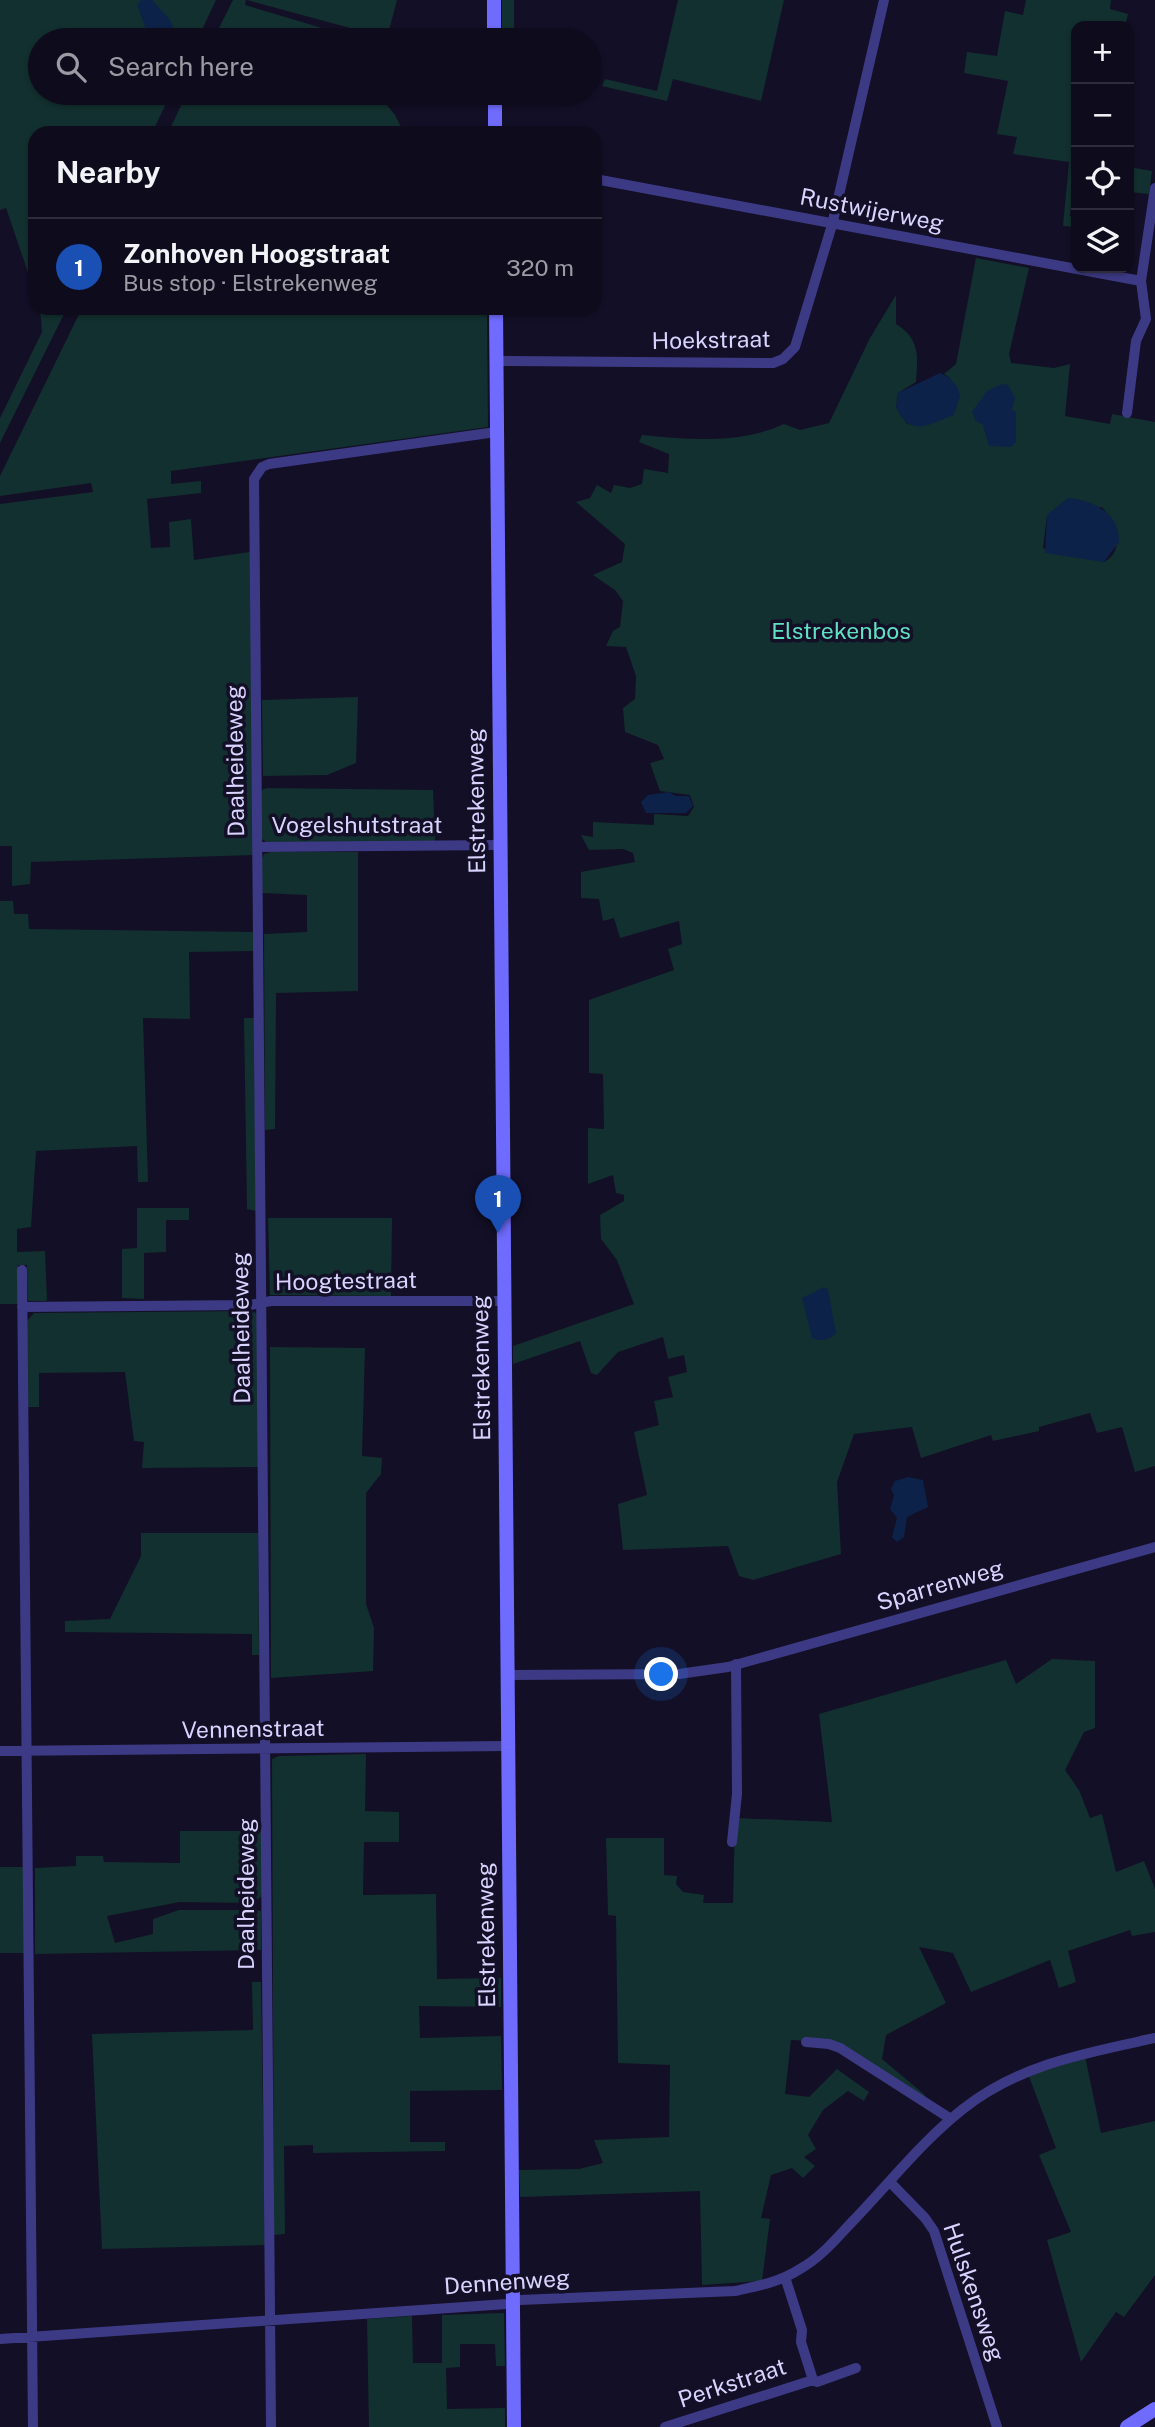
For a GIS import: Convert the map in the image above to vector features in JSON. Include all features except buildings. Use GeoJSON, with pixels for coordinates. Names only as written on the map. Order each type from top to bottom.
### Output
{"type":"FeatureCollection","features":[{"type":"Feature","properties":{"kind":"street"},"geometry":{"type":"LineString","coordinates":[[494,0],[494,28]]}},
{"type":"Feature","properties":{"kind":"street","name":"Hoekstraat"},"geometry":{"type":"LineString","coordinates":[[496,361],[773,363],[783,359],[794,346],[832,225],[884,0]]}},
{"type":"Feature","properties":{"kind":"street"},"geometry":{"type":"LineString","coordinates":[[495,105],[495,126]]}},
{"type":"Feature","properties":{"kind":"street","name":"Rustwijerweg"},"geometry":{"type":"LineString","coordinates":[[602,180],[1141,281]]}},
{"type":"Feature","properties":{"kind":"street"},"geometry":{"type":"LineString","coordinates":[[1127,413],[1136,341],[1150,323],[1141,281],[1155,188]]}},
{"type":"Feature","properties":{"kind":"street","name":"Elstrekenweg"},"geometry":{"type":"LineString","coordinates":[[496,315],[514,2427]]}},
{"type":"Feature","properties":{"kind":"street","name":"Daalheideweg"},"geometry":{"type":"LineString","coordinates":[[271,2427],[253,487],[257,472],[269,464],[496,432]]}},
{"type":"Feature","properties":{"kind":"street","name":"Vogelshutstraat"},"geometry":{"type":"LineString","coordinates":[[257,847],[499,845]]}},
{"type":"Feature","properties":{"kind":"street"},"geometry":{"type":"LineString","coordinates":[[22,1270],[33,2427]]}},
{"type":"Feature","properties":{"kind":"street","name":"Hoogtestraat"},"geometry":{"type":"LineString","coordinates":[[22,1307],[262,1304],[271,1301],[503,1301]]}},
{"type":"Feature","properties":{"kind":"street","name":"Sparrenweg"},"geometry":{"type":"LineString","coordinates":[[506,1675],[679,1674],[736,1664],[1155,1547]]}},
{"type":"Feature","properties":{"kind":"street"},"geometry":{"type":"LineString","coordinates":[[732,1842],[737,1794],[736,1664]]}},
{"type":"Feature","properties":{"kind":"street","name":"Vennenstraat"},"geometry":{"type":"LineString","coordinates":[[0,1751],[507,1746]]}},
{"type":"Feature","properties":{"kind":"street","name":"Dennenweg"},"geometry":{"type":"LineString","coordinates":[[0,2339],[512,2302],[735,2291],[785,2277],[824,2251],[951,2119],[1003,2082],[1050,2061],[1155,2038]]}},
{"type":"Feature","properties":{"kind":"street"},"geometry":{"type":"LineString","coordinates":[[806,2042],[829,2043],[840,2048],[951,2119]]}},
{"type":"Feature","properties":{"kind":"street","name":"Hulskensweg"},"geometry":{"type":"LineString","coordinates":[[890,2182],[934,2231],[997,2427]]}},
{"type":"Feature","properties":{"kind":"street","name":"Perkstraat"},"geometry":{"type":"LineString","coordinates":[[785,2277],[802,2330],[801,2342],[813,2380]]}},
{"type":"Feature","properties":{"kind":"street","name":"Perkstraat"},"geometry":{"type":"LineString","coordinates":[[665,2427],[856,2368]]}},
{"type":"Feature","properties":{"kind":"street"},"geometry":{"type":"LineString","coordinates":[[1127,2427],[1155,2409]]}},
{"type":"Feature","properties":{"kind":"green space"},"geometry":{"type":"Polygon","coordinates":[[[0,0],[216,0],[203,28],[28,28],[28,105],[165,105],[155,126],[28,126],[28,272],[6,208],[0,210],[0,0]]]}},
{"type":"Feature","properties":{"kind":"green space"},"geometry":{"type":"Polygon","coordinates":[[[233,0],[246,0],[245,5],[322,28],[219,28],[233,0]]]}},
{"type":"Feature","properties":{"kind":"green space"},"geometry":{"type":"Polygon","coordinates":[[[247,0],[397,0],[390,28],[350,28],[247,0]]]}},
{"type":"Feature","properties":{"kind":"green space"},"geometry":{"type":"Polygon","coordinates":[[[502,0],[514,0],[514,28],[502,28],[502,0]]]}},
{"type":"Feature","properties":{"kind":"green space"},"geometry":{"type":"Polygon","coordinates":[[[678,0],[784,0],[761,101],[673,79],[667,101],[602,86],[605,79],[657,91],[678,0]]]}},
{"type":"Feature","properties":{"kind":"green space"},"geometry":{"type":"Polygon","coordinates":[[[1026,0],[1111,0],[1110,9],[1128,14],[1126,21],[1071,21],[1071,227],[1063,226],[1069,162],[1013,154],[1017,137],[997,134],[1008,81],[964,73],[967,52],[997,56],[1005,11],[1023,15],[1026,0]]]}},
{"type":"Feature","properties":{"kind":"green space"},"geometry":{"type":"Polygon","coordinates":[[[181,105],[387,105],[400,126],[171,126],[181,105]]]}},
{"type":"Feature","properties":{"kind":"green space"},"geometry":{"type":"Polygon","coordinates":[[[1134,168],[1152,171],[1149,194],[1134,192],[1134,168]]]}},
{"type":"Feature","properties":{"kind":"green space","name":"Elstrekenbos"},"geometry":{"type":"Polygon","coordinates":[[[976,258],[1029,268],[1009,354],[1011,363],[1054,368],[1070,364],[1065,416],[1110,424],[1112,414],[1155,422],[1155,1466],[1135,1472],[1122,1427],[1097,1433],[1090,1413],[1039,1427],[1039,1431],[993,1441],[991,1435],[921,1458],[912,1427],[854,1434],[837,1482],[841,1554],[753,1580],[739,1576],[728,1546],[623,1550],[618,1504],[647,1495],[634,1432],[659,1425],[654,1401],[673,1397],[668,1377],[687,1372],[684,1355],[668,1359],[663,1337],[618,1352],[597,1375],[591,1373],[580,1341],[513,1364],[513,1346],[634,1304],[617,1260],[601,1239],[600,1215],[624,1201],[624,1195],[616,1193],[613,1175],[588,1184],[588,1128],[604,1129],[603,1074],[589,1073],[589,1000],[674,970],[668,949],[682,944],[679,921],[620,938],[614,918],[603,921],[599,899],[581,898],[581,872],[635,862],[633,853],[623,849],[589,850],[581,835],[593,837],[593,822],[654,825],[654,814],[688,816],[694,807],[690,795],[660,791],[650,763],[664,759],[658,745],[625,732],[623,708],[635,699],[636,676],[626,647],[606,646],[613,631],[620,627],[623,601],[615,590],[593,575],[622,562],[625,544],[576,502],[590,498],[597,485],[611,493],[614,485],[630,488],[642,484],[644,469],[668,473],[669,454],[639,442],[642,435],[732,438],[784,424],[800,430],[829,423],[870,338],[896,295],[896,324],[910,336],[917,356],[916,382],[898,393],[896,407],[907,424],[950,378],[944,374],[956,364],[976,258]],[[1102,507],[1047,515],[1043,548],[1104,562],[1111,557],[1117,543],[1114,527],[1102,507]]]}},
{"type":"Feature","properties":{"kind":"green space"},"geometry":{"type":"Polygon","coordinates":[[[41,315],[64,315],[0,443],[0,418],[42,332],[41,315]]]}},
{"type":"Feature","properties":{"kind":"green space"},"geometry":{"type":"Polygon","coordinates":[[[79,315],[487,315],[488,427],[171,471],[171,484],[201,481],[201,493],[147,499],[151,548],[170,547],[169,522],[191,519],[194,560],[250,552],[254,855],[31,862],[30,884],[12,886],[12,846],[0,846],[0,504],[93,492],[91,483],[0,496],[0,476],[79,315]]]}},
{"type":"Feature","properties":{"kind":"green space"},"geometry":{"type":"Polygon","coordinates":[[[358,697],[356,763],[327,775],[263,776],[262,700],[358,697]]]}},
{"type":"Feature","properties":{"kind":"green space"},"geometry":{"type":"Polygon","coordinates":[[[262,790],[433,790],[435,842],[266,842],[262,839],[261,797],[262,790]]]}},
{"type":"Feature","properties":{"kind":"green space"},"geometry":{"type":"Polygon","coordinates":[[[358,852],[358,991],[276,993],[275,1129],[265,1130],[264,934],[307,932],[307,895],[262,893],[262,859],[264,854],[358,852]]]}},
{"type":"Feature","properties":{"kind":"green space"},"geometry":{"type":"Polygon","coordinates":[[[0,901],[13,901],[14,914],[28,914],[29,929],[253,932],[254,951],[189,952],[190,1019],[143,1018],[148,1182],[138,1182],[137,1146],[36,1151],[31,1227],[17,1229],[17,1252],[45,1251],[47,1301],[28,1301],[27,1265],[18,1265],[18,1304],[0,1304],[0,901]]]}},
{"type":"Feature","properties":{"kind":"green space"},"geometry":{"type":"Polygon","coordinates":[[[244,1018],[254,1018],[256,1211],[247,1209],[244,1018]]]}},
{"type":"Feature","properties":{"kind":"green space"},"geometry":{"type":"Polygon","coordinates":[[[137,1208],[189,1208],[189,1220],[166,1220],[166,1252],[144,1253],[144,1299],[122,1298],[122,1249],[137,1248],[137,1208]]]}},
{"type":"Feature","properties":{"kind":"green space"},"geometry":{"type":"Polygon","coordinates":[[[268,1218],[392,1218],[391,1296],[270,1295],[268,1218]]]}},
{"type":"Feature","properties":{"kind":"green space"},"geometry":{"type":"Polygon","coordinates":[[[34,1313],[256,1313],[258,1318],[258,1467],[142,1468],[144,1442],[134,1441],[125,1372],[39,1373],[39,1407],[28,1407],[26,1322],[34,1313]]]}},
{"type":"Feature","properties":{"kind":"green space"},"geometry":{"type":"Polygon","coordinates":[[[270,1347],[365,1348],[362,1456],[382,1458],[381,1474],[366,1493],[366,1604],[374,1628],[373,1671],[271,1678],[270,1347]]]}},
{"type":"Feature","properties":{"kind":"green space"},"geometry":{"type":"Polygon","coordinates":[[[141,1533],[258,1533],[259,1655],[252,1655],[252,1634],[65,1632],[65,1621],[110,1619],[141,1556],[141,1533]]]}},
{"type":"Feature","properties":{"kind":"green space"},"geometry":{"type":"Polygon","coordinates":[[[1052,1659],[1095,1661],[1095,1728],[1084,1732],[1065,1770],[1079,1790],[1090,1818],[1102,1814],[1116,1872],[1144,1861],[1155,1889],[1155,1932],[1132,1936],[1130,1930],[1068,1951],[1076,1982],[1059,1988],[1050,1960],[971,1992],[953,1953],[919,1947],[946,2003],[886,2035],[882,2059],[925,2095],[922,2098],[860,2059],[828,2046],[791,2040],[785,2094],[809,2097],[837,2069],[869,2092],[864,2101],[848,2091],[823,2110],[808,2135],[816,2149],[804,2157],[815,2166],[803,2178],[792,2168],[771,2175],[761,2218],[770,2219],[762,2281],[702,2285],[700,2191],[520,2197],[519,2170],[579,2169],[603,2163],[594,2140],[669,2137],[670,2065],[618,2063],[616,1916],[608,1915],[606,1838],[664,1838],[664,1875],[677,1876],[676,1884],[683,1892],[704,1895],[703,1903],[733,1903],[735,1818],[832,1822],[819,1714],[1006,1660],[1016,1684],[1052,1659]]]}},
{"type":"Feature","properties":{"kind":"green space"},"geometry":{"type":"Polygon","coordinates":[[[366,1754],[365,1811],[399,1812],[399,1842],[364,1842],[363,1895],[436,1894],[437,1979],[501,1978],[501,2007],[419,2006],[420,2038],[501,2036],[502,2090],[410,2091],[410,2142],[445,2142],[445,2151],[313,2153],[313,2145],[284,2146],[285,2234],[274,2235],[272,1759],[279,1756],[366,1754]]]}},
{"type":"Feature","properties":{"kind":"green space"},"geometry":{"type":"Polygon","coordinates":[[[180,1831],[262,1831],[262,1896],[253,1903],[180,1902],[107,1916],[115,1943],[153,1934],[153,1919],[179,1910],[255,1910],[261,1911],[261,1950],[35,1954],[35,1868],[76,1866],[76,1856],[103,1856],[104,1862],[180,1863],[180,1831]]]}},
{"type":"Feature","properties":{"kind":"green space"},"geometry":{"type":"Polygon","coordinates":[[[0,1867],[24,1867],[24,1953],[0,1953],[0,1867]]]}},
{"type":"Feature","properties":{"kind":"green space"},"geometry":{"type":"Polygon","coordinates":[[[252,1982],[261,1982],[265,2245],[102,2249],[92,2034],[253,2030],[252,1982]]]}},
{"type":"Feature","properties":{"kind":"green space"},"geometry":{"type":"Polygon","coordinates":[[[1085,2056],[1101,2133],[1155,2121],[1155,2275],[1124,2317],[1116,2312],[1081,2362],[1047,2240],[1071,2232],[1039,2155],[1056,2148],[1028,2074],[1085,2056]]]}},
{"type":"Feature","properties":{"kind":"green space"},"geometry":{"type":"Polygon","coordinates":[[[504,2313],[505,2366],[496,2366],[495,2344],[460,2344],[460,2367],[446,2368],[447,2409],[505,2408],[505,2427],[369,2427],[367,2319],[412,2316],[413,2363],[442,2363],[442,2315],[504,2313]]]}},
{"type":"Feature","properties":{"kind":"water"},"geometry":{"type":"Polygon","coordinates":[[[141,0],[152,0],[170,20],[173,28],[146,28],[137,5],[141,0]]]}},
{"type":"Feature","properties":{"kind":"water"},"geometry":{"type":"Polygon","coordinates":[[[940,373],[950,378],[958,388],[960,396],[954,415],[928,425],[914,426],[907,423],[896,407],[898,393],[940,373]]]}},
{"type":"Feature","properties":{"kind":"water"},"geometry":{"type":"Polygon","coordinates":[[[1002,384],[1008,385],[1015,398],[1012,410],[1016,412],[1016,442],[1011,447],[989,446],[983,425],[975,420],[972,412],[987,391],[1002,384]]]}},
{"type":"Feature","properties":{"kind":"water"},"geometry":{"type":"Polygon","coordinates":[[[1068,498],[1095,505],[1115,523],[1119,542],[1104,562],[1045,553],[1047,515],[1068,498]]]}},
{"type":"Feature","properties":{"kind":"water"},"geometry":{"type":"Polygon","coordinates":[[[669,792],[676,796],[689,796],[693,806],[686,813],[646,813],[641,802],[648,795],[669,792]]]}},
{"type":"Feature","properties":{"kind":"water"},"geometry":{"type":"Polygon","coordinates":[[[824,1287],[828,1290],[836,1333],[828,1339],[818,1340],[812,1338],[802,1298],[824,1287]]]}},
{"type":"Feature","properties":{"kind":"water"},"geometry":{"type":"Polygon","coordinates":[[[908,1477],[923,1480],[928,1507],[907,1517],[904,1537],[897,1542],[892,1537],[897,1518],[890,1509],[894,1495],[891,1489],[895,1481],[908,1477]]]}},
{"type":"Feature","properties":{"kind":"place","name":"Zonhoven Hoogstraat"},"geometry":{"type":"Point","coordinates":[498,1233]}}]}
